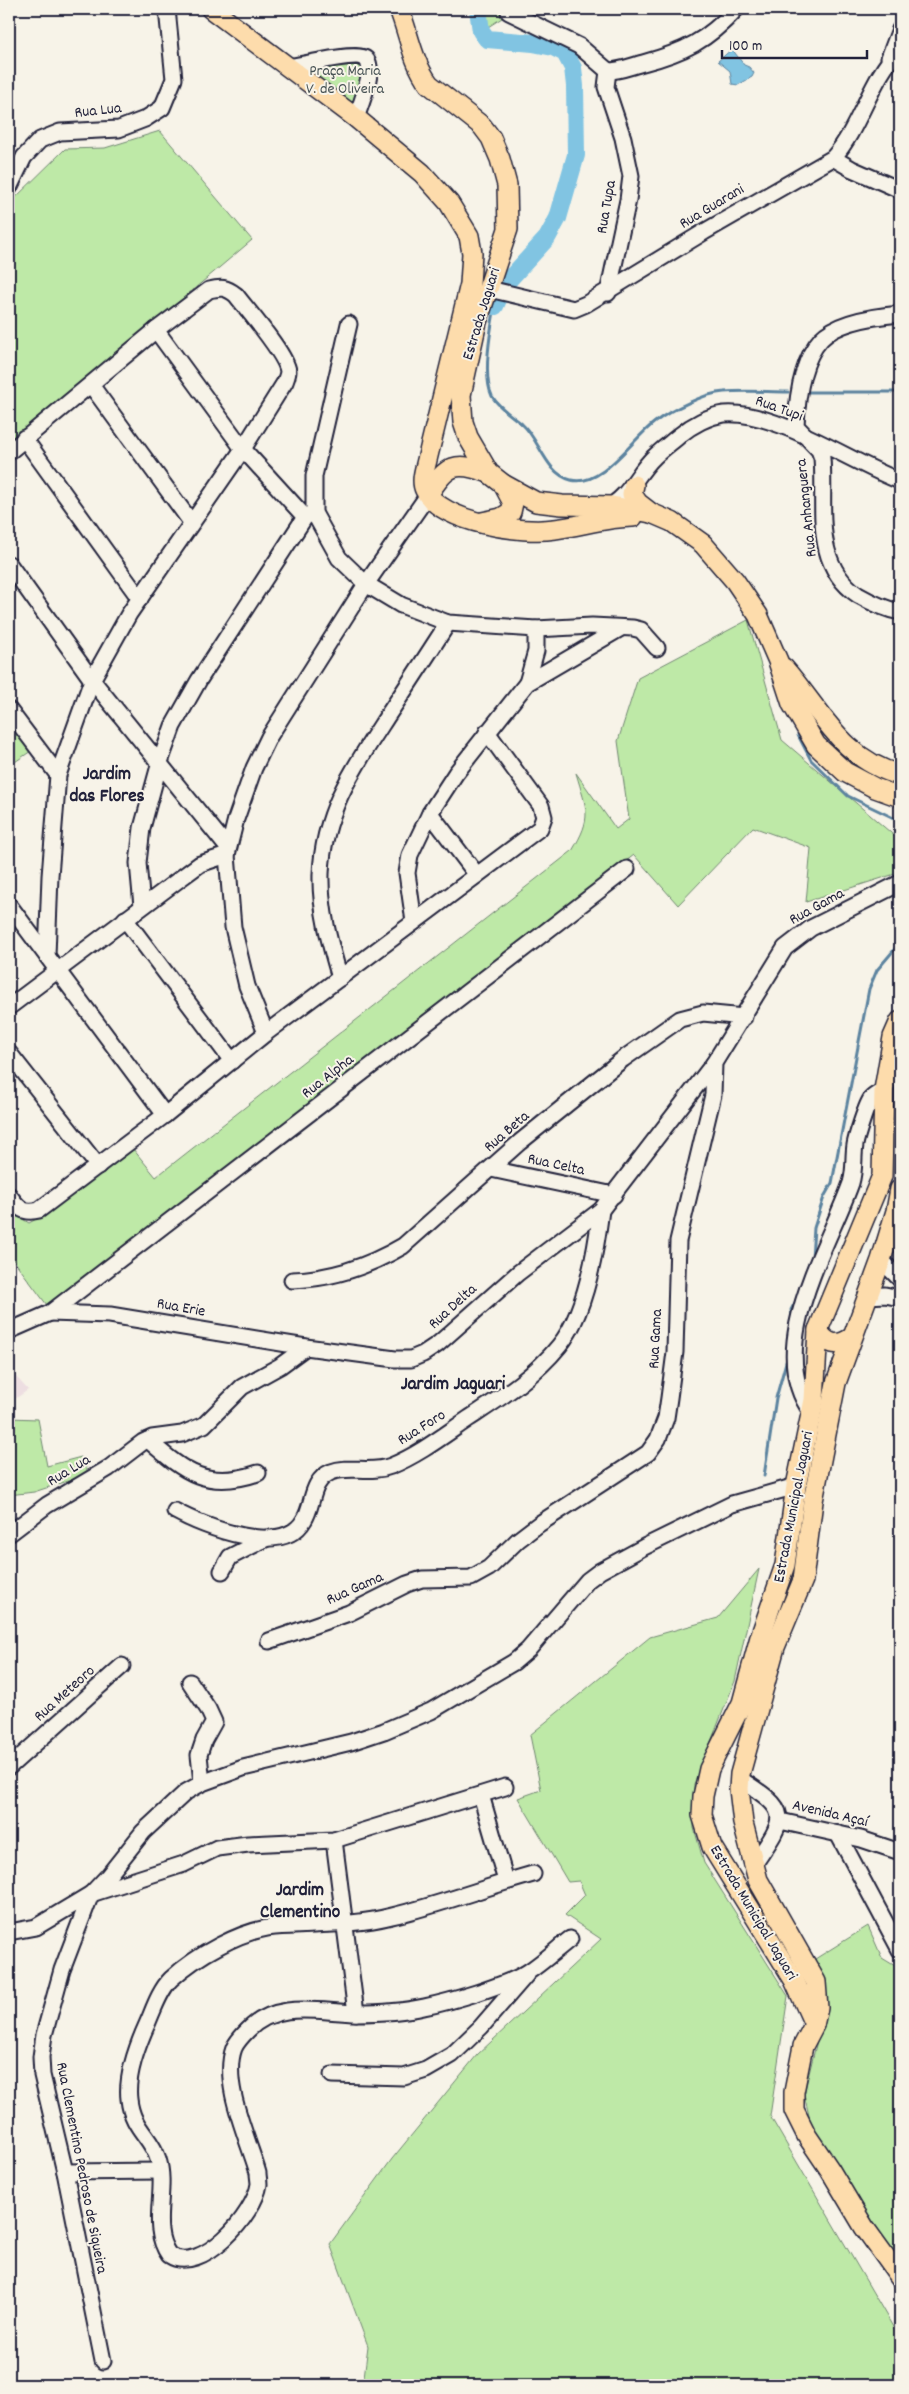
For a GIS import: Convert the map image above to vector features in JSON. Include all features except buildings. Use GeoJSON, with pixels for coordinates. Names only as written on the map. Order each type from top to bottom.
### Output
{"type":"FeatureCollection","features":[{"type":"Feature","properties":{"kind":"main road"},"geometry":{"type":"LineString","coordinates":[[212,9],[356,118],[422,173],[449,203],[469,236],[472,252],[463,345],[423,480],[424,490],[428,495],[443,507],[478,522],[504,529],[554,530],[614,518],[654,514]]}},
{"type":"Feature","properties":{"kind":"main road","name":"Estrada Jaguari"},"geometry":{"type":"LineString","coordinates":[[399,9],[413,55],[423,76],[429,84],[475,119],[490,138],[500,159],[507,185],[508,229],[498,291],[463,345],[461,395],[463,422],[472,444],[513,503],[511,512],[501,518],[478,522]]}},
{"type":"Feature","properties":{"kind":"main road"},"geometry":{"type":"LineString","coordinates":[[428,495],[443,473],[453,466],[471,467],[536,502],[562,505],[612,506],[654,514]]}},
{"type":"Feature","properties":{"kind":"main road"},"geometry":{"type":"LineString","coordinates":[[639,477],[632,494],[638,503],[686,531],[703,544],[720,562],[758,615],[778,661],[792,704],[816,745],[845,772],[859,781],[900,798]]}},
{"type":"Feature","properties":{"kind":"main road"},"geometry":{"type":"LineString","coordinates":[[778,661],[803,690],[843,743],[871,763],[900,775]]}},
{"type":"Feature","properties":{"kind":"main road","name":"Estrada Municipal Jaguari"},"geometry":{"type":"LineString","coordinates":[[814,2026],[794,1980],[712,1847],[702,1814],[706,1777],[742,1703],[760,1637],[785,1565],[796,1486],[812,1413],[818,1330],[841,1270],[872,1204],[883,1171],[884,1090],[891,1046],[900,1021]]}},
{"type":"Feature","properties":{"kind":"main road","name":"Estrada Municipal Jaguari"},"geometry":{"type":"LineString","coordinates":[[900,1189],[896,1211],[881,1260],[836,1382],[813,1501],[805,1568],[800,1586],[775,1647],[739,1789],[743,1823],[756,1871],[816,1982],[818,2008],[814,2026],[804,2046],[794,2092],[794,2110],[807,2136],[864,2227],[900,2277]]}},
{"type":"Feature","properties":{"kind":"main road"},"geometry":{"type":"LineString","coordinates":[[872,1204],[884,1200],[896,1211]]}},
{"type":"Feature","properties":{"kind":"main road"},"geometry":{"type":"LineString","coordinates":[[818,1330],[823,1339],[829,1342],[841,1344],[851,1338]]}},
{"type":"Feature","properties":{"kind":"main road"},"geometry":{"type":"LineString","coordinates":[[785,1565],[805,1568]]}},
{"type":"Feature","properties":{"kind":"main road"},"geometry":{"type":"LineString","coordinates":[[712,1847],[724,1854],[740,1881],[750,1886],[755,1884],[756,1871]]}},
{"type":"Feature","properties":{"kind":"street","name":"Rua Lua"},"geometry":{"type":"LineString","coordinates":[[159,9],[168,29]]}},
{"type":"Feature","properties":{"kind":"street","name":"Rua Lua"},"geometry":{"type":"LineString","coordinates":[[9,188],[24,157],[40,140],[60,132],[119,129],[145,119],[162,108],[174,79],[173,50],[168,29],[167,9]]}},
{"type":"Feature","properties":{"kind":"street"},"geometry":{"type":"LineString","coordinates":[[509,9],[509,12],[580,46],[608,72],[664,58],[693,46],[715,31],[736,9]]}},
{"type":"Feature","properties":{"kind":"street"},"geometry":{"type":"LineString","coordinates":[[889,60],[900,29]]}},
{"type":"Feature","properties":{"kind":"street","name":"Rua Guarani"},"geometry":{"type":"LineString","coordinates":[[498,291],[574,309],[608,293],[704,232],[833,158],[844,146],[889,60],[900,49]]}},
{"type":"Feature","properties":{"kind":"street"},"geometry":{"type":"LineString","coordinates":[[289,67],[349,56],[366,58],[369,64],[369,76],[356,118]]}},
{"type":"Feature","properties":{"kind":"street","name":"Rua Tupa"},"geometry":{"type":"LineString","coordinates":[[608,72],[606,87],[623,138],[631,176],[628,200],[608,293]]}},
{"type":"Feature","properties":{"kind":"street"},"geometry":{"type":"LineString","coordinates":[[833,158],[852,169],[900,190]]}},
{"type":"Feature","properties":{"kind":"street"},"geometry":{"type":"LineString","coordinates":[[9,452],[156,330],[209,290],[223,288],[236,295],[281,354],[288,373],[285,382],[243,449],[191,522],[140,599],[92,680],[58,776],[50,876],[47,956]]}},
{"type":"Feature","properties":{"kind":"street","name":"Rua Anhanguera"},"geometry":{"type":"LineString","coordinates":[[900,314],[877,316],[848,324],[822,338],[814,349],[805,370],[796,426],[819,450],[822,458],[826,551],[831,566],[843,582],[856,593],[874,605],[900,612]]}},
{"type":"Feature","properties":{"kind":"street"},"geometry":{"type":"LineString","coordinates":[[142,906],[138,863],[142,828],[160,762],[173,726],[194,688],[310,515],[314,476],[349,324]]}},
{"type":"Feature","properties":{"kind":"street"},"geometry":{"type":"LineString","coordinates":[[156,330],[243,449],[310,515],[338,558],[366,584],[401,605],[448,623],[536,629],[592,626],[638,628],[657,648]]}},
{"type":"Feature","properties":{"kind":"street"},"geometry":{"type":"LineString","coordinates":[[91,385],[191,522]]}},
{"type":"Feature","properties":{"kind":"street","name":"Rua Tupi"},"geometry":{"type":"LineString","coordinates":[[612,506],[639,477],[655,456],[680,435],[700,421],[723,414],[744,415],[767,420],[900,481]]}},
{"type":"Feature","properties":{"kind":"street"},"geometry":{"type":"LineString","coordinates":[[24,438],[140,599]]}},
{"type":"Feature","properties":{"kind":"street"},"geometry":{"type":"LineString","coordinates":[[586,504],[611,495],[639,477]]}},
{"type":"Feature","properties":{"kind":"street"},"geometry":{"type":"LineString","coordinates":[[266,1033],[247,986],[234,934],[228,852],[245,793],[269,737],[366,584],[428,495]]}},
{"type":"Feature","properties":{"kind":"street"},"geometry":{"type":"LineString","coordinates":[[554,530],[612,506]]}},
{"type":"Feature","properties":{"kind":"street"},"geometry":{"type":"LineString","coordinates":[[9,564],[92,680],[160,762],[228,852]]}},
{"type":"Feature","properties":{"kind":"street"},"geometry":{"type":"LineString","coordinates":[[340,978],[325,922],[321,876],[324,849],[334,807],[359,760],[448,623]]}},
{"type":"Feature","properties":{"kind":"street"},"geometry":{"type":"LineString","coordinates":[[414,922],[407,873],[410,855],[430,813],[487,732],[527,683],[622,627]]}},
{"type":"Feature","properties":{"kind":"street"},"geometry":{"type":"LineString","coordinates":[[527,683],[536,651],[536,629]]}},
{"type":"Feature","properties":{"kind":"street"},"geometry":{"type":"LineString","coordinates":[[9,710],[58,776]]}},
{"type":"Feature","properties":{"kind":"street"},"geometry":{"type":"LineString","coordinates":[[9,1195],[26,1212],[39,1210],[165,1115],[266,1033],[540,828],[544,817],[541,806],[487,732]]}},
{"type":"Feature","properties":{"kind":"street"},"geometry":{"type":"LineString","coordinates":[[430,813],[477,875]]}},
{"type":"Feature","properties":{"kind":"street"},"geometry":{"type":"LineString","coordinates":[[9,1007],[200,864],[228,852]]}},
{"type":"Feature","properties":{"kind":"street","name":"Rua Alpha"},"geometry":{"type":"LineString","coordinates":[[50,1313],[627,869]]}},
{"type":"Feature","properties":{"kind":"street","name":"Rua Gama"},"geometry":{"type":"LineString","coordinates":[[269,1641],[349,1614],[407,1584],[422,1579],[471,1578],[489,1568],[518,1540],[539,1524],[648,1453],[658,1439],[666,1418],[675,1352],[678,1241],[713,1095],[714,1063],[744,1017],[779,956],[798,937],[900,883]]}},
{"type":"Feature","properties":{"kind":"street"},"geometry":{"type":"LineString","coordinates":[[9,905],[165,1115]]}},
{"type":"Feature","properties":{"kind":"street"},"geometry":{"type":"LineString","coordinates":[[125,919],[232,1061]]}},
{"type":"Feature","properties":{"kind":"street","name":"Rua Beta"},"geometry":{"type":"LineString","coordinates":[[292,1280],[313,1280],[383,1258],[402,1246],[520,1142],[616,1065],[680,1019],[703,1014],[744,1017]]}},
{"type":"Feature","properties":{"kind":"street"},"geometry":{"type":"LineString","coordinates":[[9,1053],[98,1166]]}},
{"type":"Feature","properties":{"kind":"street","name":"Rua Delta"},"geometry":{"type":"LineString","coordinates":[[306,1347],[395,1359],[411,1359],[438,1344],[518,1273],[601,1210],[714,1063]]}},
{"type":"Feature","properties":{"kind":"street"},"geometry":{"type":"LineString","coordinates":[[812,1413],[802,1399],[795,1357],[795,1336],[818,1260],[852,1180],[855,1146],[866,1107],[871,1099],[884,1090]]}},
{"type":"Feature","properties":{"kind":"street","name":"Rua Celta"},"geometry":{"type":"LineString","coordinates":[[491,1169],[614,1195]]}},
{"type":"Feature","properties":{"kind":"street","name":"Rua Foro"},"geometry":{"type":"LineString","coordinates":[[175,1511],[196,1523],[248,1537],[269,1538],[292,1533],[300,1526],[308,1513],[315,1488],[325,1475],[344,1470],[372,1470],[388,1467],[404,1460],[487,1407],[529,1377],[545,1362],[569,1331],[594,1258],[601,1210]]}},
{"type":"Feature","properties":{"kind":"street"},"geometry":{"type":"LineString","coordinates":[[881,1260],[900,1279]]}},
{"type":"Feature","properties":{"kind":"street"},"geometry":{"type":"LineString","coordinates":[[868,1296],[885,1295],[900,1298]]}},
{"type":"Feature","properties":{"kind":"street","name":"Rua Erie"},"geometry":{"type":"LineString","coordinates":[[50,1313],[84,1312],[118,1316],[306,1347]]}},
{"type":"Feature","properties":{"kind":"street"},"geometry":{"type":"LineString","coordinates":[[9,1331],[50,1313]]}},
{"type":"Feature","properties":{"kind":"street"},"geometry":{"type":"LineString","coordinates":[[148,1440],[182,1434],[204,1425],[242,1387],[286,1362],[306,1347]]}},
{"type":"Feature","properties":{"kind":"street","name":"Rua Lua"},"geometry":{"type":"LineString","coordinates":[[9,1534],[47,1505],[109,1468],[148,1440]]}},
{"type":"Feature","properties":{"kind":"street"},"geometry":{"type":"LineString","coordinates":[[148,1440],[188,1473],[226,1480],[258,1473]]}},
{"type":"Feature","properties":{"kind":"street","name":"Rua Clementino Pedroso de Siqueira"},"geometry":{"type":"LineString","coordinates":[[103,2361],[65,2172],[42,2075],[41,2057],[44,2035],[62,1970],[91,1894],[143,1832],[186,1792],[202,1783],[242,1768],[351,1742],[384,1731],[430,1711],[514,1662],[528,1650],[588,1580],[600,1571],[732,1504],[796,1486]]}},
{"type":"Feature","properties":{"kind":"street"},"geometry":{"type":"LineString","coordinates":[[222,1571],[230,1557],[269,1538]]}},
{"type":"Feature","properties":{"kind":"street","name":"Rua Meteoro"},"geometry":{"type":"LineString","coordinates":[[9,1767],[122,1666]]}},
{"type":"Feature","properties":{"kind":"street"},"geometry":{"type":"LineString","coordinates":[[190,1682],[208,1709],[214,1722],[204,1740],[199,1755],[202,1783]]}},
{"type":"Feature","properties":{"kind":"street"},"geometry":{"type":"LineString","coordinates":[[740,1779],[772,1801],[780,1813],[780,1821],[756,1871]]}},
{"type":"Feature","properties":{"kind":"street"},"geometry":{"type":"LineString","coordinates":[[9,1932],[36,1927],[91,1894],[184,1864],[217,1848],[248,1844],[334,1840],[505,1787]]}},
{"type":"Feature","properties":{"kind":"street"},"geometry":{"type":"LineString","coordinates":[[481,1795],[506,1881]]}},
{"type":"Feature","properties":{"kind":"street","name":"Avenida Açaí"},"geometry":{"type":"LineString","coordinates":[[780,1821],[861,1839],[900,1852]]}},
{"type":"Feature","properties":{"kind":"street"},"geometry":{"type":"LineString","coordinates":[[838,1834],[900,1950]]}},
{"type":"Feature","properties":{"kind":"street"},"geometry":{"type":"LineString","coordinates":[[334,1840],[356,2013]]}},
{"type":"Feature","properties":{"kind":"street"},"geometry":{"type":"LineString","coordinates":[[527,1973],[492,1987],[425,2007],[356,2013],[296,2010],[278,2012],[264,2017],[252,2026],[234,2047],[231,2064],[232,2084],[258,2173],[259,2185],[244,2217],[223,2240],[197,2258],[185,2261],[175,2259],[166,2250],[161,2238],[159,2217],[160,2171],[153,2149],[134,2120],[128,2097],[130,2078],[146,2027],[160,1995],[170,1980],[217,1948],[246,1934],[273,1927],[344,1924],[390,1917],[533,1874]]}},
{"type":"Feature","properties":{"kind":"street"},"geometry":{"type":"LineString","coordinates":[[332,2075],[404,2077],[426,2070],[452,2055],[481,2027],[527,1973],[570,1939]]}},
{"type":"Feature","properties":{"kind":"street"},"geometry":{"type":"LineString","coordinates":[[65,2172],[160,2171]]}},
{"type":"Feature","properties":{"kind":"shaded area"},"geometry":{"type":"Polygon","coordinates":[[[9,1369],[28,1390],[9,1403],[9,1369]]]}},
{"type":"Feature","properties":{"kind":"green space"},"geometry":{"type":"Polygon","coordinates":[[[480,9],[500,9],[502,18],[488,27],[480,9]]]}},
{"type":"Feature","properties":{"kind":"green space","name":"Praça Maria V. de Oliveira"},"geometry":{"type":"Polygon","coordinates":[[[347,63],[359,65],[363,78],[353,107],[306,70],[347,63]]]}},
{"type":"Feature","properties":{"kind":"green space"},"geometry":{"type":"Polygon","coordinates":[[[160,131],[252,240],[9,445],[9,204],[65,149],[105,148],[160,131]]]}},
{"type":"Feature","properties":{"kind":"green space"},"geometry":{"type":"Polygon","coordinates":[[[748,620],[782,740],[897,838],[895,874],[806,902],[811,848],[753,827],[678,905],[634,855],[47,1305],[9,1254],[9,1211],[29,1223],[53,1210],[133,1149],[156,1177],[572,851],[583,829],[586,813],[576,773],[616,829],[629,819],[618,741],[638,678],[748,620]]]}},
{"type":"Feature","properties":{"kind":"green space"},"geometry":{"type":"Polygon","coordinates":[[[9,721],[31,751],[9,766],[9,721]]]}},
{"type":"Feature","properties":{"kind":"green space"},"geometry":{"type":"Polygon","coordinates":[[[9,1418],[38,1419],[47,1466],[81,1457],[89,1474],[34,1492],[9,1495],[9,1418]]]}},
{"type":"Feature","properties":{"kind":"green space"},"geometry":{"type":"Polygon","coordinates":[[[759,1569],[735,1681],[694,1784],[694,1828],[704,1863],[788,1996],[770,2116],[900,2339],[900,2385],[363,2385],[368,2346],[330,2244],[392,2159],[477,2055],[601,1939],[565,1915],[585,1895],[579,1881],[568,1882],[518,1798],[541,1790],[530,1735],[650,1637],[718,1618],[759,1569]]]}},
{"type":"Feature","properties":{"kind":"green space"},"geometry":{"type":"Polygon","coordinates":[[[868,1926],[882,1958],[900,1969],[900,2267],[813,2133],[804,2094],[827,2000],[815,1959],[868,1926]]]}},
{"type":"Feature","properties":{"kind":"water"},"geometry":{"type":"Polygon","coordinates":[[[732,49],[744,65],[749,67],[754,73],[752,77],[738,85],[732,84],[730,71],[718,61],[732,49]]]}},
{"type":"Feature","properties":{"kind":"waterway"},"geometry":{"type":"LineString","coordinates":[[478,9],[481,31],[487,39],[533,43],[553,47],[565,53],[573,68],[575,86],[576,155],[558,218],[547,238],[505,284],[495,306]]}},
{"type":"Feature","properties":{"kind":"waterway"},"geometry":{"type":"LineString","coordinates":[[495,306],[488,364],[489,387],[492,396],[501,408],[528,431],[555,471],[571,480],[583,480],[594,477],[616,460],[655,422],[679,407],[707,395],[748,391],[788,392]]}},
{"type":"Feature","properties":{"kind":"waterway"},"geometry":{"type":"LineString","coordinates":[[806,392],[900,392]]}},
{"type":"Feature","properties":{"kind":"waterway"},"geometry":{"type":"LineString","coordinates":[[798,735],[811,760],[848,796],[900,821]]}},
{"type":"Feature","properties":{"kind":"waterway"},"geometry":{"type":"LineString","coordinates":[[812,1258],[814,1228],[824,1197],[832,1183],[869,989],[877,970],[900,943]]}},
{"type":"Feature","properties":{"kind":"waterway"},"geometry":{"type":"LineString","coordinates":[[793,1319],[791,1310],[798,1297]]}},
{"type":"Feature","properties":{"kind":"waterway"},"geometry":{"type":"LineString","coordinates":[[764,1476],[776,1398],[788,1355]]}},
{"type":"Feature","properties":{"kind":"district","name":"Jardim das Flores"},"geometry":{"type":"Point","coordinates":[107,786]}},
{"type":"Feature","properties":{"kind":"district","name":"Jardim Jaguari"},"geometry":{"type":"Point","coordinates":[453,1385]}},
{"type":"Feature","properties":{"kind":"district","name":"Jardim Clementino"},"geometry":{"type":"Point","coordinates":[300,1902]}}]}
